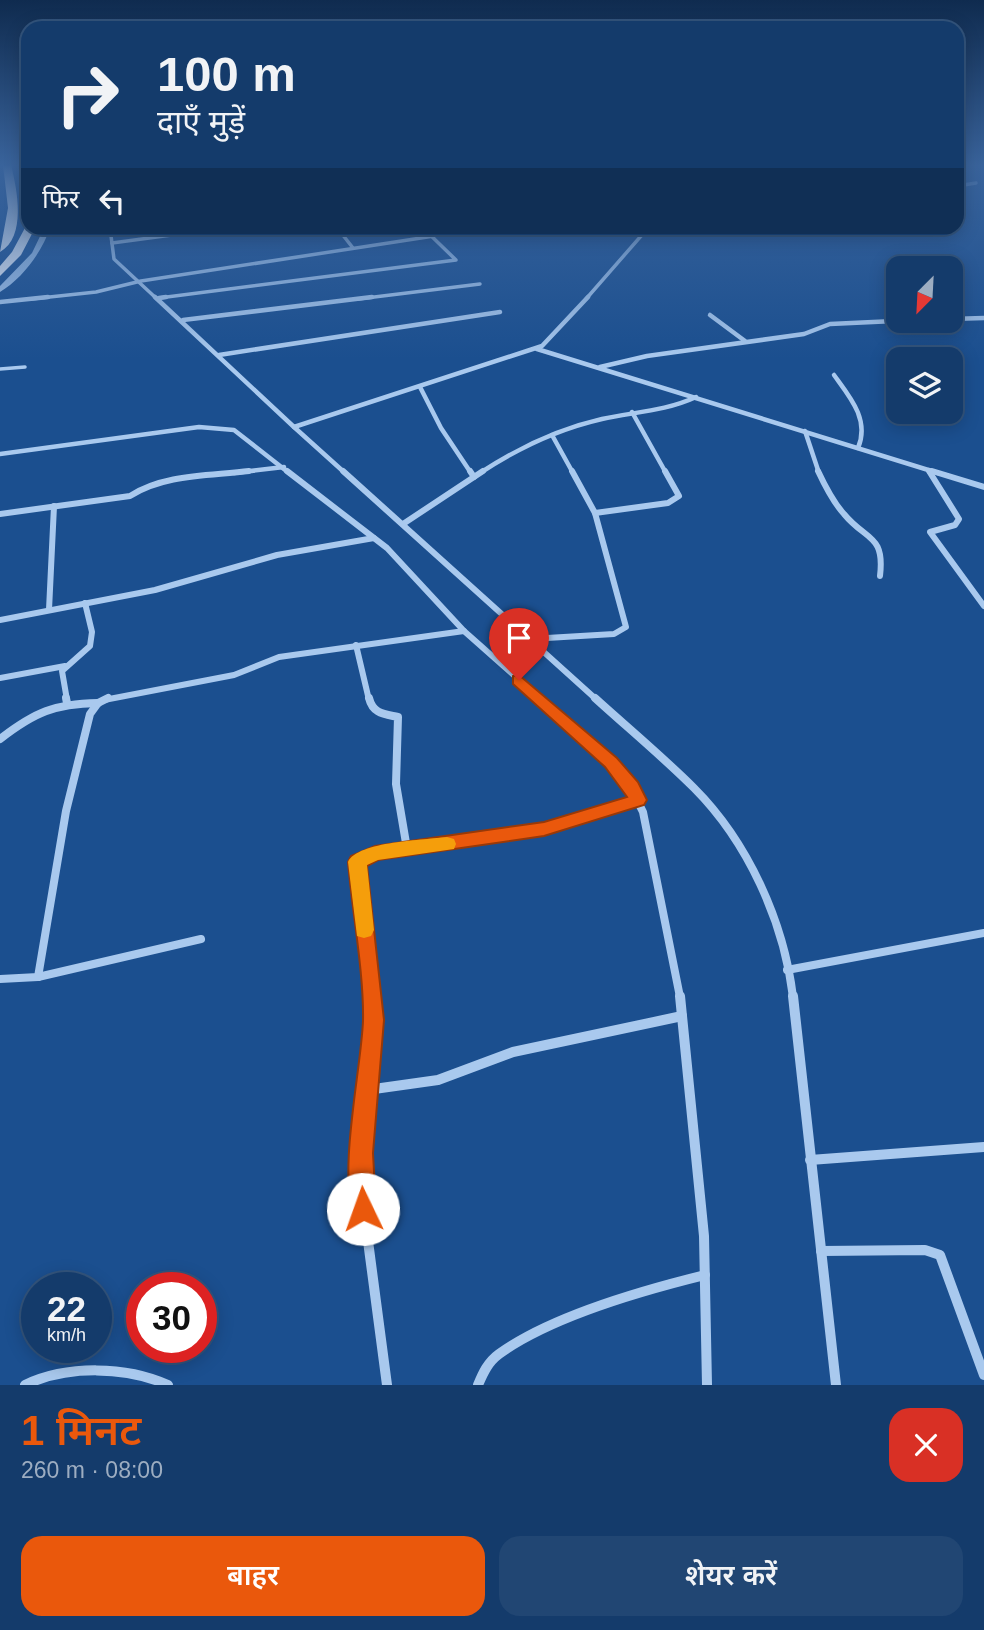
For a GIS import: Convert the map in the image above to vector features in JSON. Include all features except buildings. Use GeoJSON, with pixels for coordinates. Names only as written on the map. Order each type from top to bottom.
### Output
{"type":"FeatureCollection","features":[{"type":"Feature","properties":{"kind":"highway"},"geometry":{"type":"LineString","coordinates":[[0,249],[10,230]]}},
{"type":"Feature","properties":{"kind":"highway"},"geometry":{"type":"LineString","coordinates":[[0,273],[17,253],[26,235]]}},
{"type":"Feature","properties":{"kind":"street"},"geometry":{"type":"LineString","coordinates":[[0,290],[32,256],[43,235]]}},
{"type":"Feature","properties":{"kind":"street"},"geometry":{"type":"LineString","coordinates":[[111,235],[114,259],[183,320],[294,427],[695,789],[724,822],[744,852],[765,894],[782,939],[836,1385]]}},
{"type":"Feature","properties":{"kind":"street"},"geometry":{"type":"LineString","coordinates":[[112,243],[172,235]]}},
{"type":"Feature","properties":{"kind":"street"},"geometry":{"type":"LineString","coordinates":[[343,235],[354,248]]}},
{"type":"Feature","properties":{"kind":"street"},"geometry":{"type":"LineString","coordinates":[[294,427],[537,349],[555,335],[642,235]]}},
{"type":"Feature","properties":{"kind":"street"},"geometry":{"type":"LineString","coordinates":[[0,302],[118,287],[141,281],[434,236],[456,260],[159,298]]}},
{"type":"Feature","properties":{"kind":"street"},"geometry":{"type":"LineString","coordinates":[[183,320],[481,284]]}},
{"type":"Feature","properties":{"kind":"street"},"geometry":{"type":"LineString","coordinates":[[219,355],[500,312]]}},
{"type":"Feature","properties":{"kind":"street"},"geometry":{"type":"LineString","coordinates":[[710,315],[746,341]]}},
{"type":"Feature","properties":{"kind":"street"},"geometry":{"type":"LineString","coordinates":[[963,319],[984,318]]}},
{"type":"Feature","properties":{"kind":"street"},"geometry":{"type":"LineString","coordinates":[[599,367],[647,356],[807,333],[830,324],[886,321]]}},
{"type":"Feature","properties":{"kind":"street"},"geometry":{"type":"LineString","coordinates":[[537,349],[984,487]]}},
{"type":"Feature","properties":{"kind":"street"},"geometry":{"type":"LineString","coordinates":[[834,375],[846,390],[862,423],[864,436],[858,448]]}},
{"type":"Feature","properties":{"kind":"street"},"geometry":{"type":"LineString","coordinates":[[420,387],[441,428],[474,477]]}},
{"type":"Feature","properties":{"kind":"street"},"geometry":{"type":"LineString","coordinates":[[403,524],[513,451],[552,435],[632,412],[677,407],[696,397]]}},
{"type":"Feature","properties":{"kind":"street"},"geometry":{"type":"LineString","coordinates":[[595,513],[668,503],[679,496],[632,412]]}},
{"type":"Feature","properties":{"kind":"street"},"geometry":{"type":"LineString","coordinates":[[0,454],[199,427],[221,427],[246,437],[374,538],[464,631],[611,762],[632,787],[638,800],[678,977],[705,1275],[707,1385]]}},
{"type":"Feature","properties":{"kind":"street"},"geometry":{"type":"LineString","coordinates":[[805,431],[806,447],[837,505],[851,522],[871,533],[878,546],[883,560],[880,576]]}},
{"type":"Feature","properties":{"kind":"street"},"geometry":{"type":"LineString","coordinates":[[530,639],[614,634],[626,627],[595,513],[552,435]]}},
{"type":"Feature","properties":{"kind":"street"},"geometry":{"type":"LineString","coordinates":[[0,514],[130,496],[147,485],[164,481],[284,467]]}},
{"type":"Feature","properties":{"kind":"street"},"geometry":{"type":"LineString","coordinates":[[928,469],[959,519],[956,525],[930,532],[984,606]]}},
{"type":"Feature","properties":{"kind":"street"},"geometry":{"type":"LineString","coordinates":[[49,610],[54,506]]}},
{"type":"Feature","properties":{"kind":"street"},"geometry":{"type":"LineString","coordinates":[[0,620],[205,577],[277,555],[374,538]]}},
{"type":"Feature","properties":{"kind":"street"},"geometry":{"type":"LineString","coordinates":[[0,678],[65,666],[91,646],[92,632],[85,603]]}},
{"type":"Feature","properties":{"kind":"street"},"geometry":{"type":"LineString","coordinates":[[0,738],[34,712],[66,703],[98,703],[109,698],[234,675],[279,657],[464,631]]}},
{"type":"Feature","properties":{"kind":"street"},"geometry":{"type":"LineString","coordinates":[[356,645],[371,706],[378,713],[398,717],[396,784],[407,849]]}},
{"type":"Feature","properties":{"kind":"street"},"geometry":{"type":"LineString","coordinates":[[65,666],[62,676],[66,703]]}},
{"type":"Feature","properties":{"kind":"street"},"geometry":{"type":"LineString","coordinates":[[38,977],[66,811],[90,714],[98,703]]}},
{"type":"Feature","properties":{"kind":"street"},"geometry":{"type":"LineString","coordinates":[[387,1385],[361,1188],[373,1020],[357,862],[375,853],[523,833],[638,800]]}},
{"type":"Feature","properties":{"kind":"street"},"geometry":{"type":"LineString","coordinates":[[787,970],[984,933]]}},
{"type":"Feature","properties":{"kind":"street"},"geometry":{"type":"LineString","coordinates":[[0,979],[38,977],[201,939]]}},
{"type":"Feature","properties":{"kind":"street"},"geometry":{"type":"LineString","coordinates":[[367,1090],[438,1080],[513,1052],[682,1016]]}},
{"type":"Feature","properties":{"kind":"street"},"geometry":{"type":"LineString","coordinates":[[810,1160],[984,1147]]}},
{"type":"Feature","properties":{"kind":"street"},"geometry":{"type":"LineString","coordinates":[[821,1251],[925,1250],[940,1255],[984,1375]]}},
{"type":"Feature","properties":{"kind":"street"},"geometry":{"type":"LineString","coordinates":[[478,1385],[485,1368],[497,1355],[532,1335],[642,1291],[705,1275]]}},
{"type":"Feature","properties":{"kind":"street"},"geometry":{"type":"LineString","coordinates":[[25,1385],[47,1374],[73,1370],[149,1378],[168,1385]]}},
{"type":"Feature","properties":{"kind":"lane"},"geometry":{"type":"LineString","coordinates":[[0,369],[25,368]]}},
{"type":"Feature","properties":{"kind":"slow traffic"},"geometry":{"type":"LineString","coordinates":[[364,930],[356,874],[357,862],[362,857],[375,853],[447,844]]}},
{"type":"Feature","properties":{"kind":"route"},"geometry":{"type":"LineString","coordinates":[[363,1209],[361,1153],[373,1020],[356,874],[357,862],[362,857],[375,853],[544,829],[638,800],[632,787],[611,762],[519,680]]}}]}
